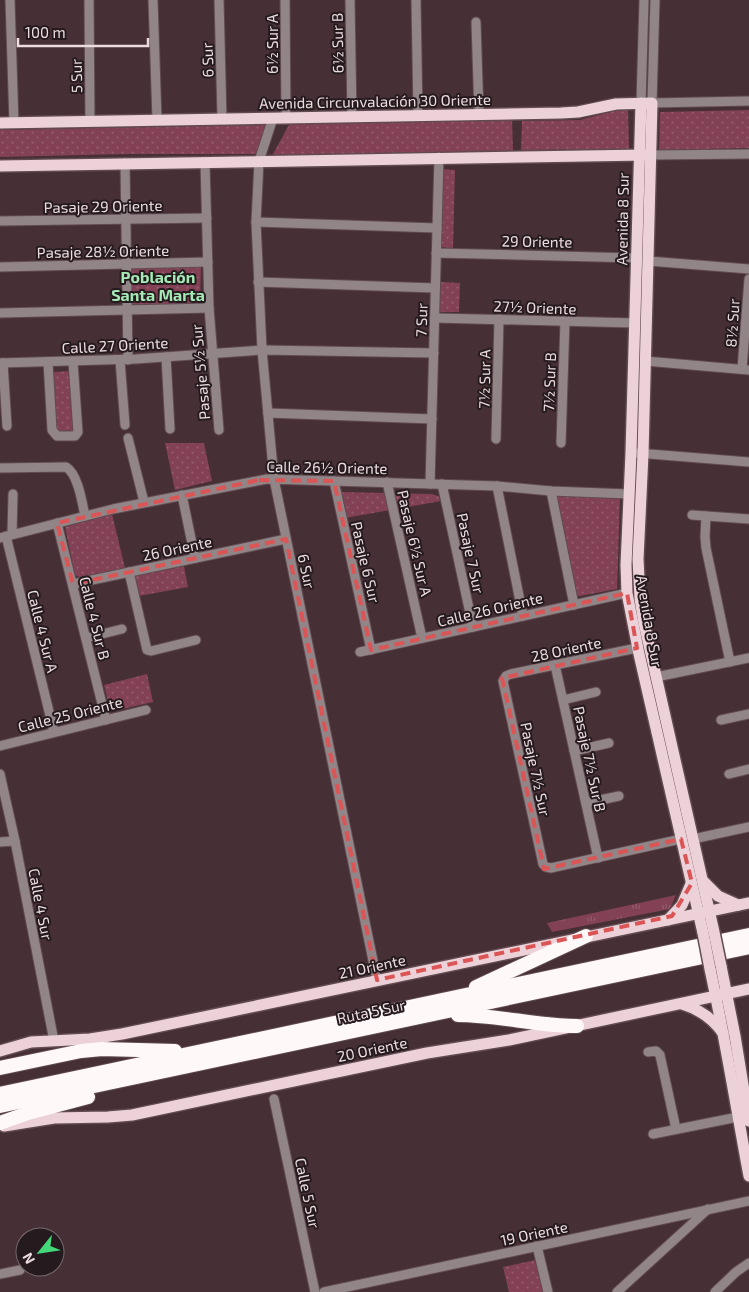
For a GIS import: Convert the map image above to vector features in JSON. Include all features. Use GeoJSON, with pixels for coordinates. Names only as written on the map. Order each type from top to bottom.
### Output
{"type":"FeatureCollection","features":[{"type":"Feature","properties":{"kind":"highway","name":"Ruta 5 Sur"},"geometry":{"type":"LineString","coordinates":[[0,1094],[749,935]]}},
{"type":"Feature","properties":{"kind":"highway"},"geometry":{"type":"LineString","coordinates":[[443,1000],[492,980],[586,936]]}},
{"type":"Feature","properties":{"kind":"highway","name":"Ruta 5 Sur"},"geometry":{"type":"LineString","coordinates":[[0,1106],[749,947]]}},
{"type":"Feature","properties":{"kind":"highway"},"geometry":{"type":"LineString","coordinates":[[430,1015],[486,1016],[548,1025],[577,1026]]}},
{"type":"Feature","properties":{"kind":"highway"},"geometry":{"type":"LineString","coordinates":[[0,1068],[70,1052],[91,1050],[162,1051],[210,1049]]}},
{"type":"Feature","properties":{"kind":"highway"},"geometry":{"type":"LineString","coordinates":[[0,1123],[101,1093],[147,1076]]}},
{"type":"Feature","properties":{"kind":"main road","name":"Avenida Circunvalación 30 Oriente"},"geometry":{"type":"LineString","coordinates":[[0,123],[570,112],[616,104],[646,103]]}},
{"type":"Feature","properties":{"kind":"main road","name":"Avenida 8 Sur"},"geometry":{"type":"LineString","coordinates":[[646,103],[639,155],[635,323],[638,579],[641,610],[693,839],[698,881],[721,995],[745,1077],[749,1121]]}},
{"type":"Feature","properties":{"kind":"main road","name":"Avenida 8 Sur"},"geometry":{"type":"LineString","coordinates":[[646,103],[652,155],[645,361],[637,453],[629,494],[626,565],[627,593],[637,648],[681,839],[698,881]]}},
{"type":"Feature","properties":{"kind":"main road"},"geometry":{"type":"LineString","coordinates":[[0,166],[259,160],[652,155]]}},
{"type":"Feature","properties":{"kind":"main road"},"geometry":{"type":"LineString","coordinates":[[668,920],[682,905],[698,881],[718,896],[744,904]]}},
{"type":"Feature","properties":{"kind":"main road","name":"21 Oriente"},"geometry":{"type":"LineString","coordinates":[[0,1051],[24,1044],[90,1039],[122,1034],[744,904]]}},
{"type":"Feature","properties":{"kind":"main road","name":"20 Oriente"},"geometry":{"type":"LineString","coordinates":[[0,1127],[54,1118],[108,1118],[132,1115],[427,1053],[509,1040],[749,989]]}},
{"type":"Feature","properties":{"kind":"main road","name":"Avenida 8 Sur"},"geometry":{"type":"LineString","coordinates":[[721,995],[724,1034],[749,1176]]}},
{"type":"Feature","properties":{"kind":"main road"},"geometry":{"type":"LineString","coordinates":[[680,1004],[701,1012],[724,1034]]}},
{"type":"Feature","properties":{"kind":"street"},"geometry":{"type":"LineString","coordinates":[[10,0],[14,123]]}},
{"type":"Feature","properties":{"kind":"street","name":"5 Sur"},"geometry":{"type":"LineString","coordinates":[[89,0],[90,121]]}},
{"type":"Feature","properties":{"kind":"street"},"geometry":{"type":"LineString","coordinates":[[153,0],[157,120]]}},
{"type":"Feature","properties":{"kind":"street","name":"6 Sur"},"geometry":{"type":"LineString","coordinates":[[219,0],[222,119]]}},
{"type":"Feature","properties":{"kind":"street","name":"6½ Sur A"},"geometry":{"type":"LineString","coordinates":[[285,0],[286,118]]}},
{"type":"Feature","properties":{"kind":"street","name":"6½ Sur B"},"geometry":{"type":"LineString","coordinates":[[350,0],[352,116]]}},
{"type":"Feature","properties":{"kind":"street"},"geometry":{"type":"LineString","coordinates":[[416,0],[418,115]]}},
{"type":"Feature","properties":{"kind":"street","name":"Avenida 8 Sur"},"geometry":{"type":"LineString","coordinates":[[644,0],[646,103]]}},
{"type":"Feature","properties":{"kind":"street","name":"Avenida 8 Sur"},"geometry":{"type":"LineString","coordinates":[[646,103],[655,0]]}},
{"type":"Feature","properties":{"kind":"street"},"geometry":{"type":"LineString","coordinates":[[476,22],[479,114]]}},
{"type":"Feature","properties":{"kind":"street","name":"Avenida Circunvalación 30 Oriente"},"geometry":{"type":"LineString","coordinates":[[646,103],[749,101]]}},
{"type":"Feature","properties":{"kind":"street"},"geometry":{"type":"LineString","coordinates":[[259,160],[273,118]]}},
{"type":"Feature","properties":{"kind":"street"},"geometry":{"type":"LineString","coordinates":[[652,155],[749,154]]}},
{"type":"Feature","properties":{"kind":"street","name":"7 Sur"},"geometry":{"type":"LineString","coordinates":[[430,484],[439,157]]}},
{"type":"Feature","properties":{"kind":"street","name":"6 Sur"},"geometry":{"type":"LineString","coordinates":[[259,160],[256,222],[258,282],[262,350],[274,479],[377,980]]}},
{"type":"Feature","properties":{"kind":"street","name":"Pasaje 5½ Sur"},"geometry":{"type":"LineString","coordinates":[[205,162],[211,354],[218,430]]}},
{"type":"Feature","properties":{"kind":"street"},"geometry":{"type":"LineString","coordinates":[[124,163],[127,310],[124,360],[125,425]]}},
{"type":"Feature","properties":{"kind":"street","name":"Pasaje 29 Oriente"},"geometry":{"type":"LineString","coordinates":[[0,221],[207,218]]}},
{"type":"Feature","properties":{"kind":"street"},"geometry":{"type":"LineString","coordinates":[[256,222],[437,228]]}},
{"type":"Feature","properties":{"kind":"street","name":"29 Oriente"},"geometry":{"type":"LineString","coordinates":[[436,252],[636,258]]}},
{"type":"Feature","properties":{"kind":"street","name":"Pasaje 28½ Oriente"},"geometry":{"type":"LineString","coordinates":[[0,267],[208,262]]}},
{"type":"Feature","properties":{"kind":"street"},"geometry":{"type":"LineString","coordinates":[[648,262],[749,269]]}},
{"type":"Feature","properties":{"kind":"street","name":"8½ Sur"},"geometry":{"type":"LineString","coordinates":[[746,369],[749,279]]}},
{"type":"Feature","properties":{"kind":"street"},"geometry":{"type":"LineString","coordinates":[[258,282],[435,288]]}},
{"type":"Feature","properties":{"kind":"street"},"geometry":{"type":"LineString","coordinates":[[0,313],[209,308]]}},
{"type":"Feature","properties":{"kind":"street","name":"27½ Oriente"},"geometry":{"type":"LineString","coordinates":[[435,318],[635,323]]}},
{"type":"Feature","properties":{"kind":"street","name":"7½ Sur A"},"geometry":{"type":"LineString","coordinates":[[496,439],[499,319]]}},
{"type":"Feature","properties":{"kind":"street","name":"7½ Sur B"},"geometry":{"type":"LineString","coordinates":[[561,443],[565,321]]}},
{"type":"Feature","properties":{"kind":"street","name":"Calle 27 Oriente"},"geometry":{"type":"LineString","coordinates":[[2,363],[124,360],[262,350],[434,353]]}},
{"type":"Feature","properties":{"kind":"street"},"geometry":{"type":"LineString","coordinates":[[166,357],[170,429]]}},
{"type":"Feature","properties":{"kind":"street"},"geometry":{"type":"LineString","coordinates":[[645,361],[746,369]]}},
{"type":"Feature","properties":{"kind":"street"},"geometry":{"type":"LineString","coordinates":[[48,362],[52,430],[57,436],[75,436],[77,434],[73,362]]}},
{"type":"Feature","properties":{"kind":"street"},"geometry":{"type":"LineString","coordinates":[[2,363],[7,426]]}},
{"type":"Feature","properties":{"kind":"street"},"geometry":{"type":"LineString","coordinates":[[268,413],[432,419]]}},
{"type":"Feature","properties":{"kind":"street"},"geometry":{"type":"LineString","coordinates":[[128,438],[144,502]]}},
{"type":"Feature","properties":{"kind":"street"},"geometry":{"type":"LineString","coordinates":[[637,453],[749,462]]}},
{"type":"Feature","properties":{"kind":"street"},"geometry":{"type":"LineString","coordinates":[[0,468],[66,467],[71,470],[75,479],[85,516]]}},
{"type":"Feature","properties":{"kind":"street","name":"Calle 26½ Oriente"},"geometry":{"type":"LineString","coordinates":[[6,536],[144,502],[259,480],[497,486],[551,491],[629,494]]}},
{"type":"Feature","properties":{"kind":"street","name":"Pasaje 6 Sur"},"geometry":{"type":"LineString","coordinates":[[334,481],[371,650]]}},
{"type":"Feature","properties":{"kind":"street","name":"Pasaje 6½ Sur A"},"geometry":{"type":"LineString","coordinates":[[387,482],[422,638]]}},
{"type":"Feature","properties":{"kind":"street","name":"Pasaje 7 Sur"},"geometry":{"type":"LineString","coordinates":[[442,484],[473,627]]}},
{"type":"Feature","properties":{"kind":"street"},"geometry":{"type":"LineString","coordinates":[[497,486],[524,616]]}},
{"type":"Feature","properties":{"kind":"street"},"geometry":{"type":"LineString","coordinates":[[551,491],[574,605]]}},
{"type":"Feature","properties":{"kind":"street","name":"Calle 4 Sur A"},"geometry":{"type":"LineString","coordinates":[[12,494],[6,536],[54,732]]}},
{"type":"Feature","properties":{"kind":"street"},"geometry":{"type":"LineString","coordinates":[[182,494],[195,558]]}},
{"type":"Feature","properties":{"kind":"street"},"geometry":{"type":"LineString","coordinates":[[692,515],[749,519]]}},
{"type":"Feature","properties":{"kind":"street"},"geometry":{"type":"LineString","coordinates":[[706,516],[706,548],[730,662]]}},
{"type":"Feature","properties":{"kind":"street","name":"Calle 4 Sur B"},"geometry":{"type":"LineString","coordinates":[[57,523],[106,720]]}},
{"type":"Feature","properties":{"kind":"street","name":"26 Oriente"},"geometry":{"type":"LineString","coordinates":[[73,584],[286,538]]}},
{"type":"Feature","properties":{"kind":"street"},"geometry":{"type":"LineString","coordinates":[[129,572],[146,649],[150,651],[196,640]]}},
{"type":"Feature","properties":{"kind":"street","name":"Calle 26 Oriente"},"geometry":{"type":"LineString","coordinates":[[360,652],[627,593]]}},
{"type":"Feature","properties":{"kind":"street"},"geometry":{"type":"LineString","coordinates":[[86,638],[122,629]]}},
{"type":"Feature","properties":{"kind":"street","name":"28 Oriente"},"geometry":{"type":"LineString","coordinates":[[503,681],[506,676],[511,674],[637,648]]}},
{"type":"Feature","properties":{"kind":"street"},"geometry":{"type":"LineString","coordinates":[[656,678],[749,658]]}},
{"type":"Feature","properties":{"kind":"street","name":"Pasaje 7½ Sur B"},"geometry":{"type":"LineString","coordinates":[[556,666],[598,858]]}},
{"type":"Feature","properties":{"kind":"street","name":"Pasaje 7½ Sur"},"geometry":{"type":"LineString","coordinates":[[503,681],[543,864],[551,868],[598,858]]}},
{"type":"Feature","properties":{"kind":"street"},"geometry":{"type":"LineString","coordinates":[[563,700],[596,692]]}},
{"type":"Feature","properties":{"kind":"street","name":"Calle 25 Oriente"},"geometry":{"type":"LineString","coordinates":[[0,746],[146,710]]}},
{"type":"Feature","properties":{"kind":"street"},"geometry":{"type":"LineString","coordinates":[[721,720],[749,714]]}},
{"type":"Feature","properties":{"kind":"street"},"geometry":{"type":"LineString","coordinates":[[574,751],[609,743]]}},
{"type":"Feature","properties":{"kind":"street"},"geometry":{"type":"LineString","coordinates":[[728,774],[749,769]]}},
{"type":"Feature","properties":{"kind":"street","name":"Calle 4 Sur"},"geometry":{"type":"LineString","coordinates":[[0,774],[15,840],[54,1041]]}},
{"type":"Feature","properties":{"kind":"street"},"geometry":{"type":"LineString","coordinates":[[586,803],[618,796]]}},
{"type":"Feature","properties":{"kind":"street"},"geometry":{"type":"LineString","coordinates":[[693,839],[749,827]]}},
{"type":"Feature","properties":{"kind":"street"},"geometry":{"type":"LineString","coordinates":[[598,858],[681,839]]}},
{"type":"Feature","properties":{"kind":"street"},"geometry":{"type":"LineString","coordinates":[[0,842],[15,840]]}},
{"type":"Feature","properties":{"kind":"street"},"geometry":{"type":"LineString","coordinates":[[648,1052],[656,1051],[660,1055],[676,1129]]}},
{"type":"Feature","properties":{"kind":"street","name":"Calle 5 Sur"},"geometry":{"type":"LineString","coordinates":[[274,1099],[314,1292]]}},
{"type":"Feature","properties":{"kind":"street"},"geometry":{"type":"LineString","coordinates":[[653,1134],[738,1117]]}},
{"type":"Feature","properties":{"kind":"street","name":"19 Oriente"},"geometry":{"type":"LineString","coordinates":[[324,1292],[749,1201]]}},
{"type":"Feature","properties":{"kind":"street"},"geometry":{"type":"LineString","coordinates":[[617,1292],[708,1209]]}},
{"type":"Feature","properties":{"kind":"street"},"geometry":{"type":"LineString","coordinates":[[538,1246],[548,1292]]}},
{"type":"Feature","properties":{"kind":"street"},"geometry":{"type":"LineString","coordinates":[[714,1292],[749,1263]]}},
{"type":"Feature","properties":{"kind":"street"},"geometry":{"type":"LineString","coordinates":[[0,1274],[15,1271]]}},
{"type":"Feature","properties":{"kind":"highlighted area"},"geometry":{"type":"Polygon","coordinates":[[[259,480],[334,481],[371,650],[627,593],[637,648],[502,678],[544,869],[681,839],[692,883],[672,916],[377,980],[286,539],[73,584],[57,523],[259,480]]]}},
{"type":"Feature","properties":{"kind":"green space"},"geometry":{"type":"Polygon","coordinates":[[[628,107],[629,149],[521,150],[522,121],[580,120],[628,107]]]}},
{"type":"Feature","properties":{"kind":"green space"},"geometry":{"type":"Polygon","coordinates":[[[749,110],[749,148],[659,150],[660,112],[749,110]]]}},
{"type":"Feature","properties":{"kind":"green space"},"geometry":{"type":"Polygon","coordinates":[[[512,117],[513,151],[272,156],[290,123],[512,117]]]}},
{"type":"Feature","properties":{"kind":"green space"},"geometry":{"type":"Polygon","coordinates":[[[267,124],[257,154],[128,154],[0,157],[0,130],[267,124]]]}},
{"type":"Feature","properties":{"kind":"green space"},"geometry":{"type":"Polygon","coordinates":[[[442,169],[455,170],[453,248],[438,247],[442,169]]]}},
{"type":"Feature","properties":{"kind":"green space"},"geometry":{"type":"Polygon","coordinates":[[[201,267],[200,303],[131,307],[131,268],[201,267]]]}},
{"type":"Feature","properties":{"kind":"green space"},"geometry":{"type":"Polygon","coordinates":[[[440,282],[460,283],[459,312],[439,312],[440,282]]]}},
{"type":"Feature","properties":{"kind":"green space"},"geometry":{"type":"Polygon","coordinates":[[[72,371],[76,435],[55,436],[52,372],[72,371]]]}},
{"type":"Feature","properties":{"kind":"green space"},"geometry":{"type":"Polygon","coordinates":[[[165,443],[204,443],[212,481],[175,490],[165,443]]]}},
{"type":"Feature","properties":{"kind":"green space"},"geometry":{"type":"Polygon","coordinates":[[[340,492],[432,494],[438,496],[441,501],[345,518],[340,492]]]}},
{"type":"Feature","properties":{"kind":"green space"},"geometry":{"type":"Polygon","coordinates":[[[556,496],[620,498],[617,589],[575,597],[556,496]]]}},
{"type":"Feature","properties":{"kind":"green space"},"geometry":{"type":"Polygon","coordinates":[[[112,514],[125,568],[80,577],[75,575],[65,527],[112,514]]]}},
{"type":"Feature","properties":{"kind":"green space"},"geometry":{"type":"Polygon","coordinates":[[[184,566],[188,587],[139,596],[134,576],[184,566]]]}},
{"type":"Feature","properties":{"kind":"green space"},"geometry":{"type":"Polygon","coordinates":[[[147,674],[153,702],[117,710],[110,708],[104,685],[147,674]]]}},
{"type":"Feature","properties":{"kind":"green space"},"geometry":{"type":"Polygon","coordinates":[[[676,895],[670,909],[552,932],[547,923],[676,895]]]}},
{"type":"Feature","properties":{"kind":"green space"},"geometry":{"type":"Polygon","coordinates":[[[535,1260],[543,1292],[509,1292],[503,1267],[535,1260]]]}},
{"type":"Feature","properties":{"kind":"district","name":"Población Santa Marta"},"geometry":{"type":"Point","coordinates":[158,285]}}]}
